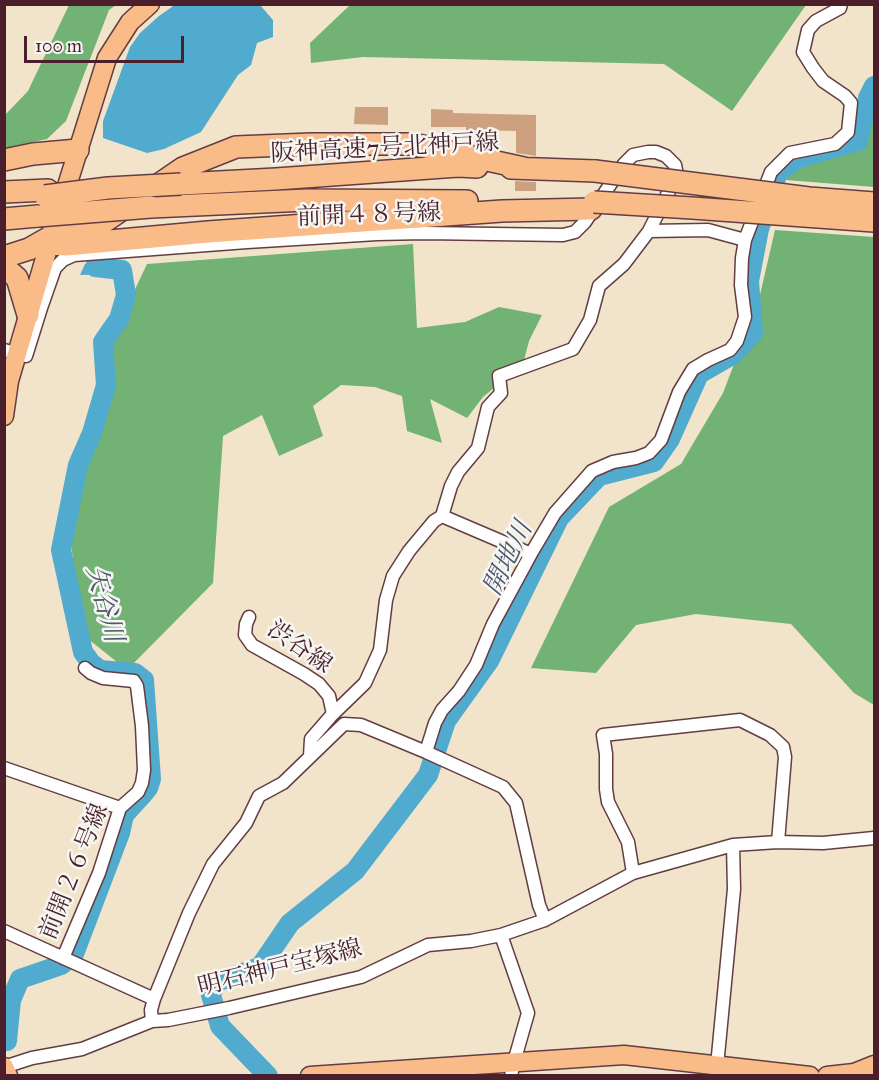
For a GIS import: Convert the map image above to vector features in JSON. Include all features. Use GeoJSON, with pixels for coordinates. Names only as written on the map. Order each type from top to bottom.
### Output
{"type":"FeatureCollection","features":[{"type":"Feature","properties":{"kind":"highway"},"geometry":{"type":"LineString","coordinates":[[4,257],[29,249],[48,231],[66,232],[98,226],[183,168],[236,147],[413,144],[524,168]]}},
{"type":"Feature","properties":{"kind":"highway"},"geometry":{"type":"LineString","coordinates":[[4,160],[33,154],[78,150]]}},
{"type":"Feature","properties":{"kind":"highway","name":"阪神高速7号北神戸線"},"geometry":{"type":"LineString","coordinates":[[4,200],[46,193],[108,188],[458,166],[595,171],[809,198],[874,203]]}},
{"type":"Feature","properties":{"kind":"highway"},"geometry":{"type":"LineString","coordinates":[[4,192],[46,193]]}},
{"type":"Feature","properties":{"kind":"highway","name":"阪神高速7号北神戸線"},"geometry":{"type":"LineString","coordinates":[[4,219],[48,231],[151,207],[307,200],[566,201],[592,206]]}},
{"type":"Feature","properties":{"kind":"highway"},"geometry":{"type":"LineString","coordinates":[[48,231],[66,245],[208,232],[592,206],[692,208],[874,220]]}},
{"type":"Feature","properties":{"kind":"highway"},"geometry":{"type":"LineString","coordinates":[[4,267],[17,278],[28,315]]}},
{"type":"Feature","properties":{"kind":"main road"},"geometry":{"type":"LineString","coordinates":[[4,416],[10,352],[28,315],[48,231],[78,150],[107,58],[130,22],[150,4]]}},
{"type":"Feature","properties":{"kind":"main road"},"geometry":{"type":"LineString","coordinates":[[310,1076],[512,1069],[624,1055],[810,1076]]}},
{"type":"Feature","properties":{"kind":"main road"},"geometry":{"type":"LineString","coordinates":[[827,1076],[854,1074],[874,1065]]}},
{"type":"Feature","properties":{"kind":"main road"},"geometry":{"type":"LineString","coordinates":[[4,1067],[8,1076]]}},
{"type":"Feature","properties":{"kind":"street"},"geometry":{"type":"LineString","coordinates":[[426,752],[435,723],[442,710],[459,691],[476,665],[493,624],[555,513],[592,471],[613,462],[649,453],[661,440],[679,392],[693,369],[730,350],[737,341],[745,317],[741,285],[742,258],[746,240],[771,172],[790,153],[835,144],[848,132],[851,103],[823,81],[803,52],[808,30],[816,21],[840,8],[841,4]]}},
{"type":"Feature","properties":{"kind":"street","name":"前開４８号線"},"geometry":{"type":"LineString","coordinates":[[10,352],[26,356],[55,268],[63,260],[74,255],[377,234],[563,236],[575,232],[585,222],[624,164],[633,155],[656,152],[666,156],[675,165],[677,175],[649,231]]}},
{"type":"Feature","properties":{"kind":"street"},"geometry":{"type":"LineString","coordinates":[[310,756],[311,739],[365,683],[380,650],[386,600],[393,576],[409,551],[434,521],[442,516],[458,472],[478,448],[488,407],[501,393],[498,376],[573,349],[590,320],[599,286],[624,264],[649,231],[708,230],[746,240]]}},
{"type":"Feature","properties":{"kind":"street"},"geometry":{"type":"LineString","coordinates":[[442,516],[531,554]]}},
{"type":"Feature","properties":{"kind":"street","name":"渋谷線"},"geometry":{"type":"LineString","coordinates":[[249,617],[245,634],[252,645],[319,684],[329,696],[333,714]]}},
{"type":"Feature","properties":{"kind":"street","name":"前開２６号線"},"geometry":{"type":"LineString","coordinates":[[66,959],[99,873],[120,808],[138,792],[144,770],[137,686],[134,681],[104,678],[91,673],[86,668]]}},
{"type":"Feature","properties":{"kind":"street"},"geometry":{"type":"LineString","coordinates":[[633,873],[628,842],[608,802],[603,735],[740,720],[770,735],[783,747],[785,757],[778,842]]}},
{"type":"Feature","properties":{"kind":"street"},"geometry":{"type":"LineString","coordinates":[[152,1021],[151,1010],[154,999],[189,913],[213,864],[246,823],[259,795],[283,783],[345,724],[361,725],[503,787],[516,803],[539,905],[545,920]]}},
{"type":"Feature","properties":{"kind":"street"},"geometry":{"type":"LineString","coordinates":[[4,768],[120,808]]}},
{"type":"Feature","properties":{"kind":"street","name":"明石神戸宝塚線"},"geometry":{"type":"LineString","coordinates":[[4,1067],[32,1058],[82,1049],[152,1021],[217,1011],[362,978],[428,945],[471,941],[501,935],[545,920],[633,873],[734,845],[778,842],[823,843],[874,838]]}},
{"type":"Feature","properties":{"kind":"street"},"geometry":{"type":"LineString","coordinates":[[717,1066],[734,889],[734,845]]}},
{"type":"Feature","properties":{"kind":"street"},"geometry":{"type":"LineString","coordinates":[[4,931],[154,999]]}},
{"type":"Feature","properties":{"kind":"street"},"geometry":{"type":"LineString","coordinates":[[501,935],[528,1013],[512,1069]]}},
{"type":"Feature","properties":{"kind":"green space"},"geometry":{"type":"Polygon","coordinates":[[[69,5],[116,5],[109,10],[66,121],[47,139],[5,148],[5,115],[28,91],[69,5]]]}},
{"type":"Feature","properties":{"kind":"green space"},"geometry":{"type":"Polygon","coordinates":[[[350,5],[806,5],[732,111],[664,64],[363,57],[311,63],[310,43],[350,5]]]}},
{"type":"Feature","properties":{"kind":"green space"},"geometry":{"type":"Polygon","coordinates":[[[874,109],[874,187],[786,180],[789,169],[851,143],[874,109]]]}},
{"type":"Feature","properties":{"kind":"green space"},"geometry":{"type":"Polygon","coordinates":[[[775,230],[874,237],[874,705],[854,693],[791,624],[696,614],[636,625],[596,673],[531,668],[609,507],[681,464],[723,393],[759,299],[775,230]]]}},
{"type":"Feature","properties":{"kind":"green space"},"geometry":{"type":"Polygon","coordinates":[[[413,244],[417,328],[465,322],[499,307],[542,315],[529,341],[523,364],[483,397],[467,418],[430,399],[442,443],[407,431],[402,396],[375,387],[341,385],[313,406],[323,436],[279,456],[262,415],[223,436],[213,583],[127,670],[82,634],[69,527],[111,340],[147,264],[413,244]]]}},
{"type":"Feature","properties":{"kind":"water"},"geometry":{"type":"Polygon","coordinates":[[[176,4],[260,5],[273,20],[273,37],[257,43],[251,65],[238,75],[201,132],[164,149],[147,153],[103,138],[103,121],[130,47],[140,33],[176,4]]]}},
{"type":"Feature","properties":{"kind":"water"},"geometry":{"type":"Polygon","coordinates":[[[110,261],[119,274],[80,275],[85,264],[110,261]]]}},
{"type":"Feature","properties":{"kind":"building"},"geometry":{"type":"Polygon","coordinates":[[[355,107],[388,107],[388,125],[354,124],[355,107]]]}},
{"type":"Feature","properties":{"kind":"building"},"geometry":{"type":"Polygon","coordinates":[[[431,109],[453,110],[453,113],[536,115],[536,156],[516,153],[516,131],[431,127],[431,109]]]}},
{"type":"Feature","properties":{"kind":"building"},"geometry":{"type":"Polygon","coordinates":[[[515,181],[536,182],[536,191],[515,191],[515,181]]]}},
{"type":"Feature","properties":{"kind":"waterway","name":"開地川"},"geometry":{"type":"LineString","coordinates":[[268,1076],[220,1026],[211,995],[216,982],[260,967],[290,923],[355,871],[428,775],[446,721],[489,661],[559,518],[599,476],[654,462],[670,439],[699,374],[732,355],[753,333],[749,281],[759,229],[778,172],[799,158],[858,141],[868,98],[874,86]]}},
{"type":"Feature","properties":{"kind":"waterway","name":"矢谷川"},"geometry":{"type":"LineString","coordinates":[[7,1041],[11,1000],[20,979],[61,965],[74,954],[120,833],[124,815],[148,788],[151,779],[144,680],[135,673],[100,670],[83,652],[61,550],[78,465],[92,433],[106,385],[103,342],[119,319],[126,295],[122,270],[95,267]]}}]}
